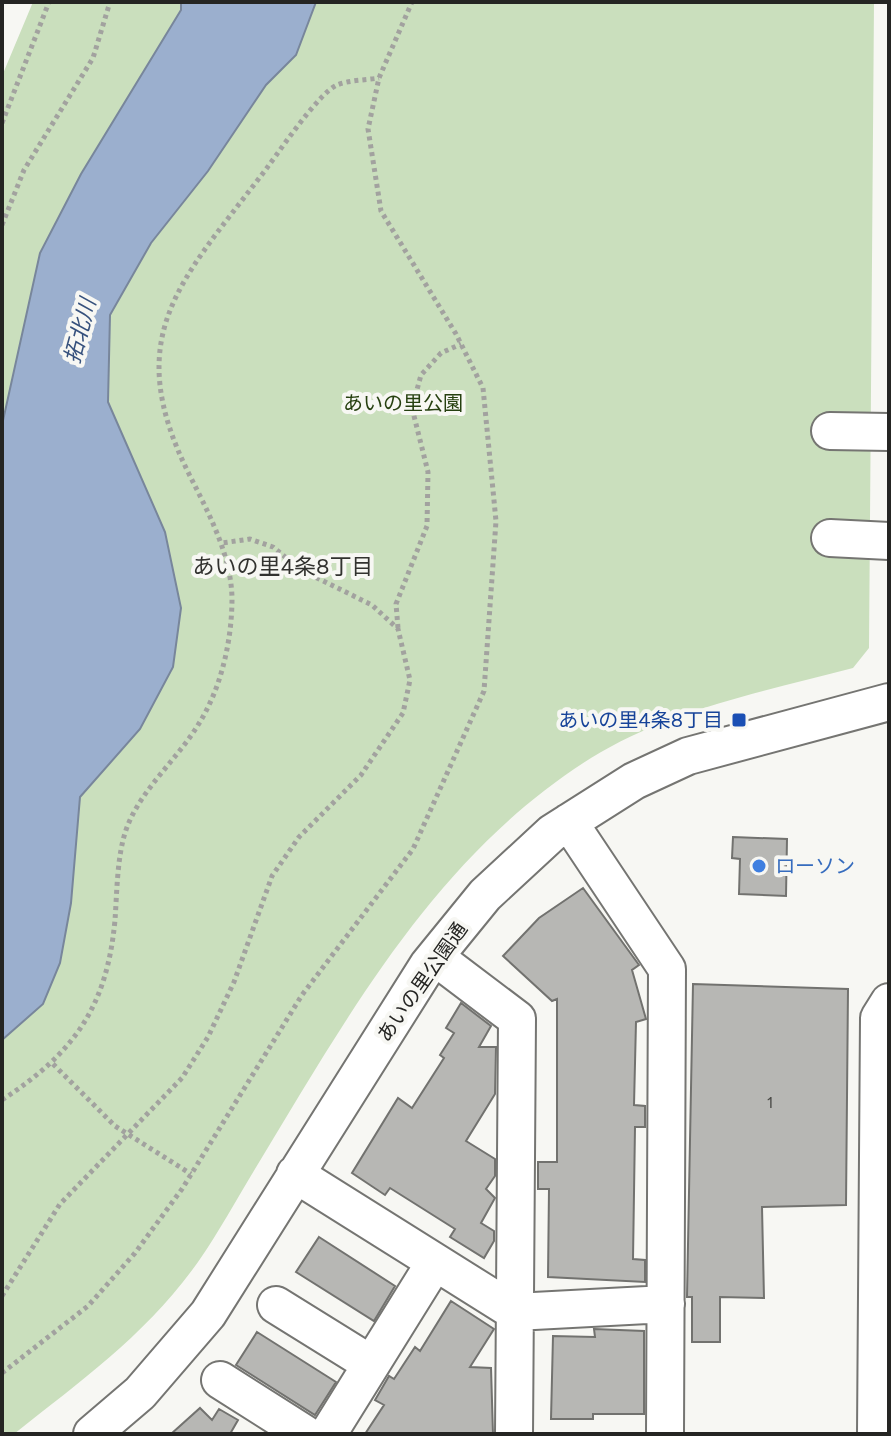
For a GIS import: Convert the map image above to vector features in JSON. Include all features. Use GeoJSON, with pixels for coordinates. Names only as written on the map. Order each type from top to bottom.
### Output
{"type":"FeatureCollection","features":[{"type":"Feature","properties":{"kind":"street"},"geometry":{"type":"LineString","coordinates":[[830,431],[889,432]]}},
{"type":"Feature","properties":{"kind":"street"},"geometry":{"type":"LineString","coordinates":[[830,538],[889,541]]}},
{"type":"Feature","properties":{"kind":"street","name":"あいの里公園通"},"geometry":{"type":"LineString","coordinates":[[92,1434],[140,1393],[208,1314],[435,957],[485,895],[552,833],[634,781],[688,756],[889,702]]}},
{"type":"Feature","properties":{"kind":"street"},"geometry":{"type":"LineString","coordinates":[[569,822],[667,969],[665,1434]]}},
{"type":"Feature","properties":{"kind":"street"},"geometry":{"type":"LineString","coordinates":[[435,957],[517,1019],[514,1434]]}},
{"type":"Feature","properties":{"kind":"street"},"geometry":{"type":"LineString","coordinates":[[876,1434],[879,1018],[889,1002]]}},
{"type":"Feature","properties":{"kind":"street"},"geometry":{"type":"LineString","coordinates":[[295,1174],[515,1312],[666,1304]]}},
{"type":"Feature","properties":{"kind":"street"},"geometry":{"type":"LineString","coordinates":[[328,1434],[435,1262]]}},
{"type":"Feature","properties":{"kind":"street"},"geometry":{"type":"LineString","coordinates":[[276,1305],[371,1364]]}},
{"type":"Feature","properties":{"kind":"street"},"geometry":{"type":"LineString","coordinates":[[220,1380],[305,1434]]}},
{"type":"Feature","properties":{"kind":"path"},"geometry":{"type":"LineString","coordinates":[[2,123],[49,2]]}},
{"type":"Feature","properties":{"kind":"path"},"geometry":{"type":"LineString","coordinates":[[2,225],[24,170],[93,58],[110,2]]}},
{"type":"Feature","properties":{"kind":"path"},"geometry":{"type":"LineString","coordinates":[[2,1373],[88,1306],[135,1253],[191,1174],[302,995],[413,849],[484,691],[496,521],[483,388],[461,344],[381,211],[368,129],[379,78],[412,2]]}},
{"type":"Feature","properties":{"kind":"path"},"geometry":{"type":"LineString","coordinates":[[2,1100],[53,1064],[77,1035],[101,990],[112,958],[126,830],[148,791],[198,726],[215,692],[228,645],[232,597],[222,543],[168,432],[159,396],[159,352],[168,316],[186,275],[309,113],[337,85],[379,78]]}},
{"type":"Feature","properties":{"kind":"path"},"geometry":{"type":"LineString","coordinates":[[2,1296],[60,1204],[129,1137],[182,1078],[208,1037],[234,982],[272,876],[299,837],[361,775],[403,713],[410,680],[398,629],[396,604],[427,526],[428,472],[412,408],[421,375],[441,353],[461,344]]}},
{"type":"Feature","properties":{"kind":"path"},"geometry":{"type":"LineString","coordinates":[[222,543],[250,539],[273,547],[301,570],[372,605],[398,629]]}},
{"type":"Feature","properties":{"kind":"path"},"geometry":{"type":"LineString","coordinates":[[53,1064],[129,1137],[191,1174]]}},
{"type":"Feature","properties":{"kind":"green space","name":"あいの里公園"},"geometry":{"type":"Polygon","coordinates":[[[33,2],[874,2],[869,648],[853,668],[685,714],[621,741],[591,758],[536,798],[486,842],[399,943],[361,998],[213,1239],[178,1288],[135,1334],[89,1375],[14,1434],[2,1434],[2,76],[33,2]]]}},
{"type":"Feature","properties":{"kind":"water","name":"拓北川"},"geometry":{"type":"Polygon","coordinates":[[[181,2],[316,2],[296,55],[266,85],[208,171],[151,243],[110,315],[108,402],[165,532],[181,608],[173,667],[140,729],[80,797],[71,903],[60,963],[43,1004],[2,1040],[2,425],[40,253],[81,174],[181,10],[181,2]]]}},
{"type":"Feature","properties":{"kind":"building"},"geometry":{"type":"Polygon","coordinates":[[[733,837],[787,839],[786,896],[739,894],[740,859],[732,858],[733,837]]]}},
{"type":"Feature","properties":{"kind":"building"},"geometry":{"type":"Polygon","coordinates":[[[583,888],[639,965],[632,970],[646,1019],[636,1022],[634,1105],[645,1106],[645,1127],[635,1127],[633,1259],[645,1260],[645,1282],[548,1277],[549,1189],[538,1189],[538,1162],[557,1162],[557,999],[552,1001],[503,956],[539,918],[583,888]]]}},
{"type":"Feature","properties":{"kind":"building"},"geometry":{"type":"Polygon","coordinates":[[[693,984],[848,989],[846,1205],[762,1207],[764,1298],[720,1297],[720,1342],[692,1342],[692,1297],[687,1297],[693,984]]]}},
{"type":"Feature","properties":{"kind":"building"},"geometry":{"type":"Polygon","coordinates":[[[461,1003],[491,1026],[479,1047],[496,1047],[495,1094],[466,1141],[495,1159],[495,1176],[486,1189],[495,1198],[481,1223],[494,1231],[494,1241],[484,1258],[450,1237],[455,1229],[390,1188],[385,1195],[352,1173],[398,1098],[412,1108],[444,1058],[440,1055],[454,1033],[446,1028],[461,1003]]]}},
{"type":"Feature","properties":{"kind":"building"},"geometry":{"type":"Polygon","coordinates":[[[319,1237],[395,1286],[374,1321],[296,1272],[319,1237]]]}},
{"type":"Feature","properties":{"kind":"building"},"geometry":{"type":"Polygon","coordinates":[[[451,1301],[494,1329],[470,1367],[491,1368],[493,1434],[365,1434],[384,1405],[375,1400],[389,1376],[394,1379],[415,1347],[420,1351],[451,1301]]]}},
{"type":"Feature","properties":{"kind":"building"},"geometry":{"type":"Polygon","coordinates":[[[594,1329],[644,1331],[644,1414],[593,1414],[593,1419],[551,1419],[553,1336],[595,1337],[594,1329]]]}},
{"type":"Feature","properties":{"kind":"building"},"geometry":{"type":"Polygon","coordinates":[[[257,1332],[336,1382],[315,1415],[236,1365],[257,1332]]]}},
{"type":"Feature","properties":{"kind":"building"},"geometry":{"type":"Polygon","coordinates":[[[200,1408],[212,1420],[219,1409],[238,1420],[230,1434],[171,1434],[200,1408]]]}},
{"type":"Feature","properties":{"kind":"place","name":"あいの里4条8丁目"},"geometry":{"type":"Point","coordinates":[739,720]}},
{"type":"Feature","properties":{"kind":"place","name":"ローソン"},"geometry":{"type":"Point","coordinates":[759,866]}},
{"type":"Feature","properties":{"kind":"district","name":"あいの里4条8丁目"},"geometry":{"type":"Point","coordinates":[283,566]}}]}
